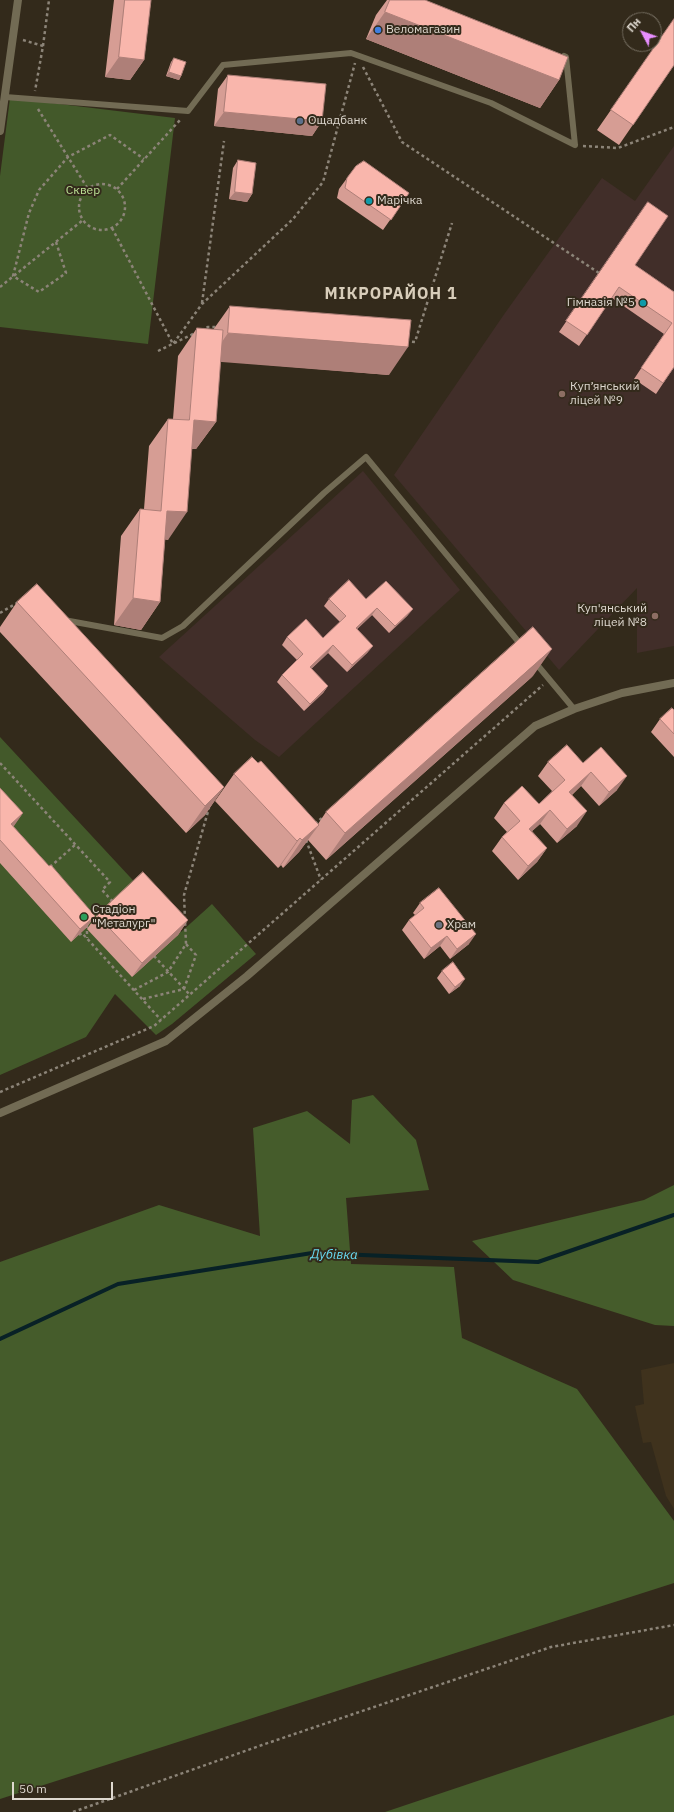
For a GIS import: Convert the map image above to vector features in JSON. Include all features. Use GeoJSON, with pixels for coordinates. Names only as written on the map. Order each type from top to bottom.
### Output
{"type":"FeatureCollection","features":[{"type":"Feature","properties":{"kind":"street"},"geometry":{"type":"LineString","coordinates":[[0,131],[18,0]]}},
{"type":"Feature","properties":{"kind":"street"},"geometry":{"type":"LineString","coordinates":[[0,1113],[166,1041],[247,976],[535,726],[574,709],[622,693],[674,683]]}},
{"type":"Feature","properties":{"kind":"lane"},"geometry":{"type":"LineString","coordinates":[[5,98],[188,111],[222,65],[351,53],[490,103],[575,145]]}},
{"type":"Feature","properties":{"kind":"lane"},"geometry":{"type":"LineString","coordinates":[[558,54],[566,57],[575,145]]}},
{"type":"Feature","properties":{"kind":"lane"},"geometry":{"type":"LineString","coordinates":[[56,619],[162,638],[183,626],[324,494],[366,457],[574,709]]}},
{"type":"Feature","properties":{"kind":"path"},"geometry":{"type":"LineString","coordinates":[[43,46],[49,0]]}},
{"type":"Feature","properties":{"kind":"path"},"geometry":{"type":"LineString","coordinates":[[357,55],[402,142],[599,272]]}},
{"type":"Feature","properties":{"kind":"path"},"geometry":{"type":"LineString","coordinates":[[174,344],[202,304],[293,219],[323,182],[357,55]]}},
{"type":"Feature","properties":{"kind":"path"},"geometry":{"type":"LineString","coordinates":[[117,189],[188,111]]}},
{"type":"Feature","properties":{"kind":"path"},"geometry":{"type":"LineString","coordinates":[[575,145],[618,148],[674,127]]}},
{"type":"Feature","properties":{"kind":"path"},"geometry":{"type":"LineString","coordinates":[[13,276],[29,213],[39,190],[68,157],[110,135],[144,159]]}},
{"type":"Feature","properties":{"kind":"path"},"geometry":{"type":"LineString","coordinates":[[202,304],[224,141]]}},
{"type":"Feature","properties":{"kind":"path"},"geometry":{"type":"LineString","coordinates":[[102,184],[117,189],[125,202],[123,217],[118,224],[112,228],[97,230],[90,228],[83,220],[79,209],[80,201],[88,189],[102,184]]}},
{"type":"Feature","properties":{"kind":"path"},"geometry":{"type":"LineString","coordinates":[[0,287],[83,220]]}},
{"type":"Feature","properties":{"kind":"path"},"geometry":{"type":"LineString","coordinates":[[400,340],[415,342],[452,223]]}},
{"type":"Feature","properties":{"kind":"path"},"geometry":{"type":"LineString","coordinates":[[112,228],[174,344]]}},
{"type":"Feature","properties":{"kind":"path"},"geometry":{"type":"LineString","coordinates":[[13,276],[39,292],[66,273],[56,242]]}},
{"type":"Feature","properties":{"kind":"path"},"geometry":{"type":"LineString","coordinates":[[158,351],[208,326],[223,328]]}},
{"type":"Feature","properties":{"kind":"path"},"geometry":{"type":"LineString","coordinates":[[0,613],[21,600],[26,600]]}},
{"type":"Feature","properties":{"kind":"path"},"geometry":{"type":"LineString","coordinates":[[0,1092],[154,1026],[550,680]]}},
{"type":"Feature","properties":{"kind":"path"},"geometry":{"type":"LineString","coordinates":[[0,763],[110,882],[102,890],[115,904]]}},
{"type":"Feature","properties":{"kind":"path"},"geometry":{"type":"LineString","coordinates":[[134,990],[168,972],[186,944],[184,895],[210,803]]}},
{"type":"Feature","properties":{"kind":"path"},"geometry":{"type":"LineString","coordinates":[[310,829],[327,813]]}},
{"type":"Feature","properties":{"kind":"path"},"geometry":{"type":"LineString","coordinates":[[304,834],[321,880]]}},
{"type":"Feature","properties":{"kind":"path"},"geometry":{"type":"LineString","coordinates":[[50,868],[76,844]]}},
{"type":"Feature","properties":{"kind":"path"},"geometry":{"type":"LineString","coordinates":[[87,921],[87,939]]}},
{"type":"Feature","properties":{"kind":"path"},"geometry":{"type":"LineString","coordinates":[[76,937],[82,933],[161,1020]]}},
{"type":"Feature","properties":{"kind":"path"},"geometry":{"type":"LineString","coordinates":[[184,989],[196,955],[186,944]]}},
{"type":"Feature","properties":{"kind":"path"},"geometry":{"type":"LineString","coordinates":[[154,956],[190,995]]}},
{"type":"Feature","properties":{"kind":"path"},"geometry":{"type":"LineString","coordinates":[[143,999],[184,989]]}},
{"type":"Feature","properties":{"kind":"path"},"geometry":{"type":"LineString","coordinates":[[73,1812],[262,1745],[552,1647],[674,1625]]}},
{"type":"Feature","properties":{"kind":"shaded area","name":"Куп’янський ліцей №9"},"geometry":{"type":"Polygon","coordinates":[[[674,146],[674,646],[637,653],[637,588],[559,670],[394,475],[505,313],[602,178],[635,201],[674,146]]]}},
{"type":"Feature","properties":{"kind":"shaded area"},"geometry":{"type":"Polygon","coordinates":[[[363,471],[460,590],[279,757],[255,740],[159,657],[363,471]]]}},
{"type":"Feature","properties":{"kind":"shaded area"},"geometry":{"type":"Polygon","coordinates":[[[674,1363],[674,1509],[666,1496],[651,1442],[643,1443],[635,1406],[644,1404],[641,1370],[674,1363]]]}},
{"type":"Feature","properties":{"kind":"green space","name":"Сквер"},"geometry":{"type":"Polygon","coordinates":[[[10,98],[175,118],[148,344],[0,327],[0,176],[10,98]]]}},
{"type":"Feature","properties":{"kind":"green space","name":"Стадіон \"Металург\""},"geometry":{"type":"Polygon","coordinates":[[[0,737],[181,932],[212,904],[256,954],[172,1024],[156,1035],[115,994],[86,1037],[0,1075],[0,737]]]}},
{"type":"Feature","properties":{"kind":"green space"},"geometry":{"type":"Polygon","coordinates":[[[373,1095],[416,1140],[429,1190],[346,1198],[351,1264],[454,1267],[462,1338],[577,1389],[674,1521],[674,1583],[0,1799],[0,1262],[159,1205],[260,1236],[253,1128],[307,1111],[350,1144],[352,1100],[373,1095]]]}},
{"type":"Feature","properties":{"kind":"green space"},"geometry":{"type":"Polygon","coordinates":[[[674,1185],[674,1326],[655,1325],[513,1280],[472,1241],[644,1200],[674,1185]]]}},
{"type":"Feature","properties":{"kind":"green space"},"geometry":{"type":"Polygon","coordinates":[[[674,1715],[674,1812],[385,1812],[674,1715]]]}},
{"type":"Feature","properties":{"kind":"building"},"geometry":{"type":"Polygon","coordinates":[[[125,0],[151,0],[144,60],[119,57],[125,0]]]}},
{"type":"Feature","properties":{"kind":"building"},"geometry":{"type":"Polygon","coordinates":[[[390,0],[425,0],[568,57],[559,80],[385,12],[390,0]]]}},
{"type":"Feature","properties":{"kind":"building"},"geometry":{"type":"Polygon","coordinates":[[[674,19],[674,65],[633,125],[611,110],[651,52],[662,52],[662,36],[674,19]]]}},
{"type":"Feature","properties":{"kind":"building"},"geometry":{"type":"Polygon","coordinates":[[[174,58],[186,62],[181,76],[169,72],[174,58]]]}},
{"type":"Feature","properties":{"kind":"building"},"geometry":{"type":"Polygon","coordinates":[[[228,75],[326,84],[322,121],[224,112],[228,75]]]}},
{"type":"Feature","properties":{"kind":"building"},"geometry":{"type":"Polygon","coordinates":[[[238,160],[256,163],[252,194],[235,192],[238,160]]]}},
{"type":"Feature","properties":{"kind":"building"},"geometry":{"type":"Polygon","coordinates":[[[364,161],[409,193],[391,220],[345,188],[347,178],[356,166],[364,161]]]}},
{"type":"Feature","properties":{"kind":"building","name":"Гімназія №5"},"geometry":{"type":"Polygon","coordinates":[[[648,202],[668,216],[635,265],[674,292],[674,367],[663,383],[641,368],[672,323],[619,287],[587,335],[566,321],[648,202]]]}},
{"type":"Feature","properties":{"kind":"building"},"geometry":{"type":"Polygon","coordinates":[[[230,306],[411,320],[408,347],[228,333],[230,306]]]}},
{"type":"Feature","properties":{"kind":"building"},"geometry":{"type":"Polygon","coordinates":[[[197,328],[223,330],[216,422],[194,420],[187,512],[167,511],[160,602],[133,598],[140,509],[161,511],[168,419],[189,420],[197,328]]]}},
{"type":"Feature","properties":{"kind":"building"},"geometry":{"type":"Polygon","coordinates":[[[349,580],[366,599],[386,581],[413,609],[395,626],[377,608],[356,628],[373,646],[352,665],[333,645],[310,667],[328,686],[310,704],[282,675],[303,654],[287,637],[306,619],[323,638],[346,616],[329,599],[349,580]]]}},
{"type":"Feature","properties":{"kind":"building"},"geometry":{"type":"Polygon","coordinates":[[[37,584],[224,787],[205,806],[17,602],[37,584]]]}},
{"type":"Feature","properties":{"kind":"building"},"geometry":{"type":"Polygon","coordinates":[[[533,627],[552,649],[345,833],[326,812],[533,627]]]}},
{"type":"Feature","properties":{"kind":"building"},"geometry":{"type":"Polygon","coordinates":[[[672,708],[674,710],[674,734],[660,719],[672,708]]]}},
{"type":"Feature","properties":{"kind":"building"},"geometry":{"type":"Polygon","coordinates":[[[567,745],[583,763],[601,747],[627,776],[609,792],[591,772],[569,792],[587,811],[567,829],[550,810],[529,829],[547,848],[528,866],[502,837],[520,821],[504,803],[522,786],[539,804],[565,780],[548,762],[567,745]]]}},
{"type":"Feature","properties":{"kind":"building"},"geometry":{"type":"Polygon","coordinates":[[[252,757],[258,763],[261,761],[319,825],[302,840],[300,838],[297,841],[234,774],[252,757]]]}},
{"type":"Feature","properties":{"kind":"building"},"geometry":{"type":"Polygon","coordinates":[[[0,788],[23,813],[11,824],[49,866],[51,865],[95,916],[80,929],[0,840],[0,788]]]}},
{"type":"Feature","properties":{"kind":"building"},"geometry":{"type":"Polygon","coordinates":[[[143,872],[188,920],[142,963],[97,915],[143,872]]]}},
{"type":"Feature","properties":{"kind":"building"},"geometry":{"type":"Polygon","coordinates":[[[439,888],[476,934],[457,949],[447,936],[431,948],[409,920],[424,908],[420,903],[439,888]]]}},
{"type":"Feature","properties":{"kind":"building"},"geometry":{"type":"Polygon","coordinates":[[[453,962],[465,979],[455,987],[442,971],[453,962]]]}},
{"type":"Feature","properties":{"kind":"waterway","name":"Дубівка"},"geometry":{"type":"LineString","coordinates":[[0,1339],[118,1284],[312,1253],[538,1262],[674,1215]]}},
{"type":"Feature","properties":{"kind":"place","name":"Веломагазин"},"geometry":{"type":"Point","coordinates":[378,30]}},
{"type":"Feature","properties":{"kind":"place","name":"Ощадбанк"},"geometry":{"type":"Point","coordinates":[300,121]}},
{"type":"Feature","properties":{"kind":"place","name":"Марічка"},"geometry":{"type":"Point","coordinates":[369,201]}},
{"type":"Feature","properties":{"kind":"place","name":"Гімназія №5"},"geometry":{"type":"Point","coordinates":[643,303]}},
{"type":"Feature","properties":{"kind":"place","name":"Куп’янський ліцей №9"},"geometry":{"type":"Point","coordinates":[562,394]}},
{"type":"Feature","properties":{"kind":"place","name":"Куп'янський ліцей №8"},"geometry":{"type":"Point","coordinates":[655,616]}},
{"type":"Feature","properties":{"kind":"place","name":"Стадіон \"Металург\""},"geometry":{"type":"Point","coordinates":[84,917]}},
{"type":"Feature","properties":{"kind":"place","name":"Храм"},"geometry":{"type":"Point","coordinates":[439,925]}},
{"type":"Feature","properties":{"kind":"district","name":"МІКРОРАЙОН 1"},"geometry":{"type":"Point","coordinates":[391,294]}}]}
